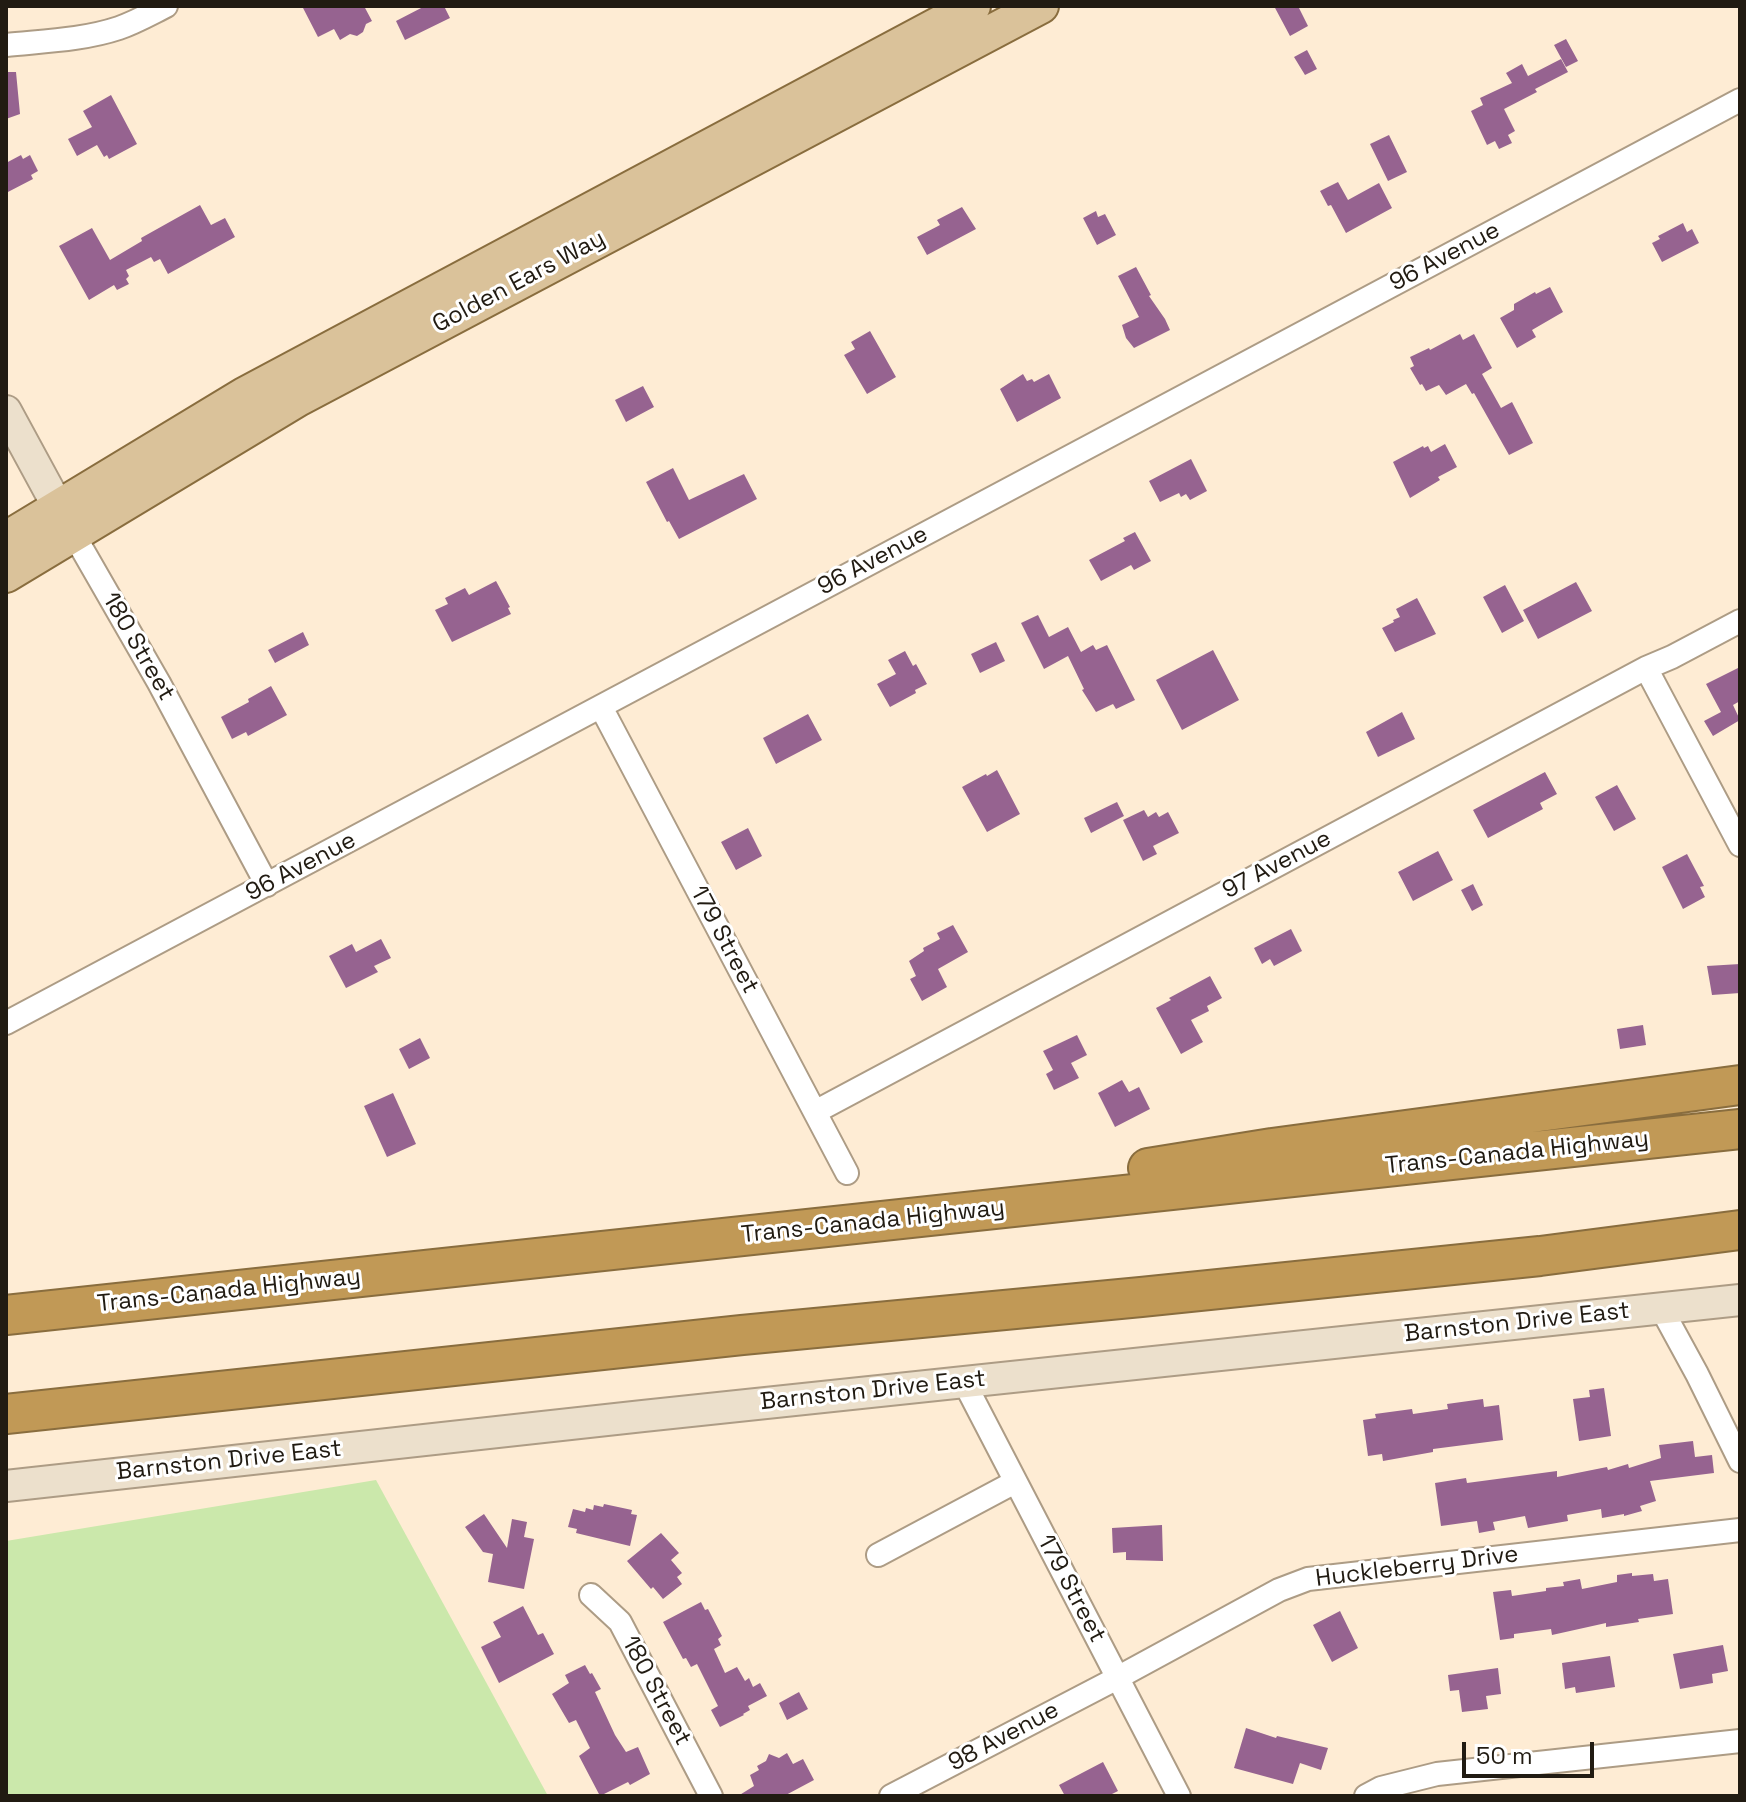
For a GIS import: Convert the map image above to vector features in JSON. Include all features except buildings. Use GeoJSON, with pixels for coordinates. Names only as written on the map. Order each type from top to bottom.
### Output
{"type":"FeatureCollection","features":[{"type":"Feature","properties":{"kind":"highway"},"geometry":{"type":"LineString","coordinates":[[722,1237],[1272,1148],[1733,1087]]}},
{"type":"Feature","properties":{"kind":"highway","name":"Trans-Canada Highway"},"geometry":{"type":"LineString","coordinates":[[6,1315],[1740,1129]]}},
{"type":"Feature","properties":{"kind":"highway"},"geometry":{"type":"LineString","coordinates":[[6,1414],[726,1337],[1540,1256],[1740,1230]]}},
{"type":"Feature","properties":{"kind":"highway"},"geometry":{"type":"LineString","coordinates":[[1540,1256],[1740,1257]]}},
{"type":"Feature","properties":{"kind":"main road","name":"Golden Ears Way"},"geometry":{"type":"LineString","coordinates":[[6,575],[66,521],[244,395],[973,6]]}},
{"type":"Feature","properties":{"kind":"main road","name":"Golden Ears Way"},"geometry":{"type":"LineString","coordinates":[[6,539],[66,521],[1041,6]]}},
{"type":"Feature","properties":{"kind":"street"},"geometry":{"type":"LineString","coordinates":[[6,45],[99,33],[135,22],[166,6]]}},
{"type":"Feature","properties":{"kind":"street","name":"96 Avenue"},"geometry":{"type":"LineString","coordinates":[[6,1023],[1740,100]]}},
{"type":"Feature","properties":{"kind":"street","name":"180 Street"},"geometry":{"type":"LineString","coordinates":[[6,411],[159,683],[267,885]]}},
{"type":"Feature","properties":{"kind":"street","name":"97 Avenue"},"geometry":{"type":"LineString","coordinates":[[815,1112],[1646,668],[1740,621]]}},
{"type":"Feature","properties":{"kind":"street"},"geometry":{"type":"LineString","coordinates":[[1646,668],[1740,845]]}},
{"type":"Feature","properties":{"kind":"street","name":"179 Street"},"geometry":{"type":"LineString","coordinates":[[601,707],[847,1173]]}},
{"type":"Feature","properties":{"kind":"street","name":"Barnston Drive East"},"geometry":{"type":"LineString","coordinates":[[6,1486],[1740,1300]]}},
{"type":"Feature","properties":{"kind":"street"},"geometry":{"type":"LineString","coordinates":[[1661,1308],[1740,1461]]}},
{"type":"Feature","properties":{"kind":"street","name":"179 Street"},"geometry":{"type":"LineString","coordinates":[[964,1382],[1179,1796]]}},
{"type":"Feature","properties":{"kind":"street"},"geometry":{"type":"LineString","coordinates":[[878,1555],[1015,1482]]}},
{"type":"Feature","properties":{"kind":"street","name":"Huckleberry Drive"},"geometry":{"type":"LineString","coordinates":[[1117,1678],[1279,1590],[1308,1579],[1740,1530]]}},
{"type":"Feature","properties":{"kind":"street","name":"180 Street"},"geometry":{"type":"LineString","coordinates":[[591,1595],[620,1622],[711,1796]]}},
{"type":"Feature","properties":{"kind":"street","name":"98 Avenue"},"geometry":{"type":"LineString","coordinates":[[891,1796],[1117,1678]]}},
{"type":"Feature","properties":{"kind":"street"},"geometry":{"type":"LineString","coordinates":[[1366,1796],[1381,1788],[1437,1774],[1740,1741]]}},
{"type":"Feature","properties":{"kind":"green space"},"geometry":{"type":"Polygon","coordinates":[[[376,1480],[548,1796],[6,1796],[6,1541],[376,1480]]]}}]}
